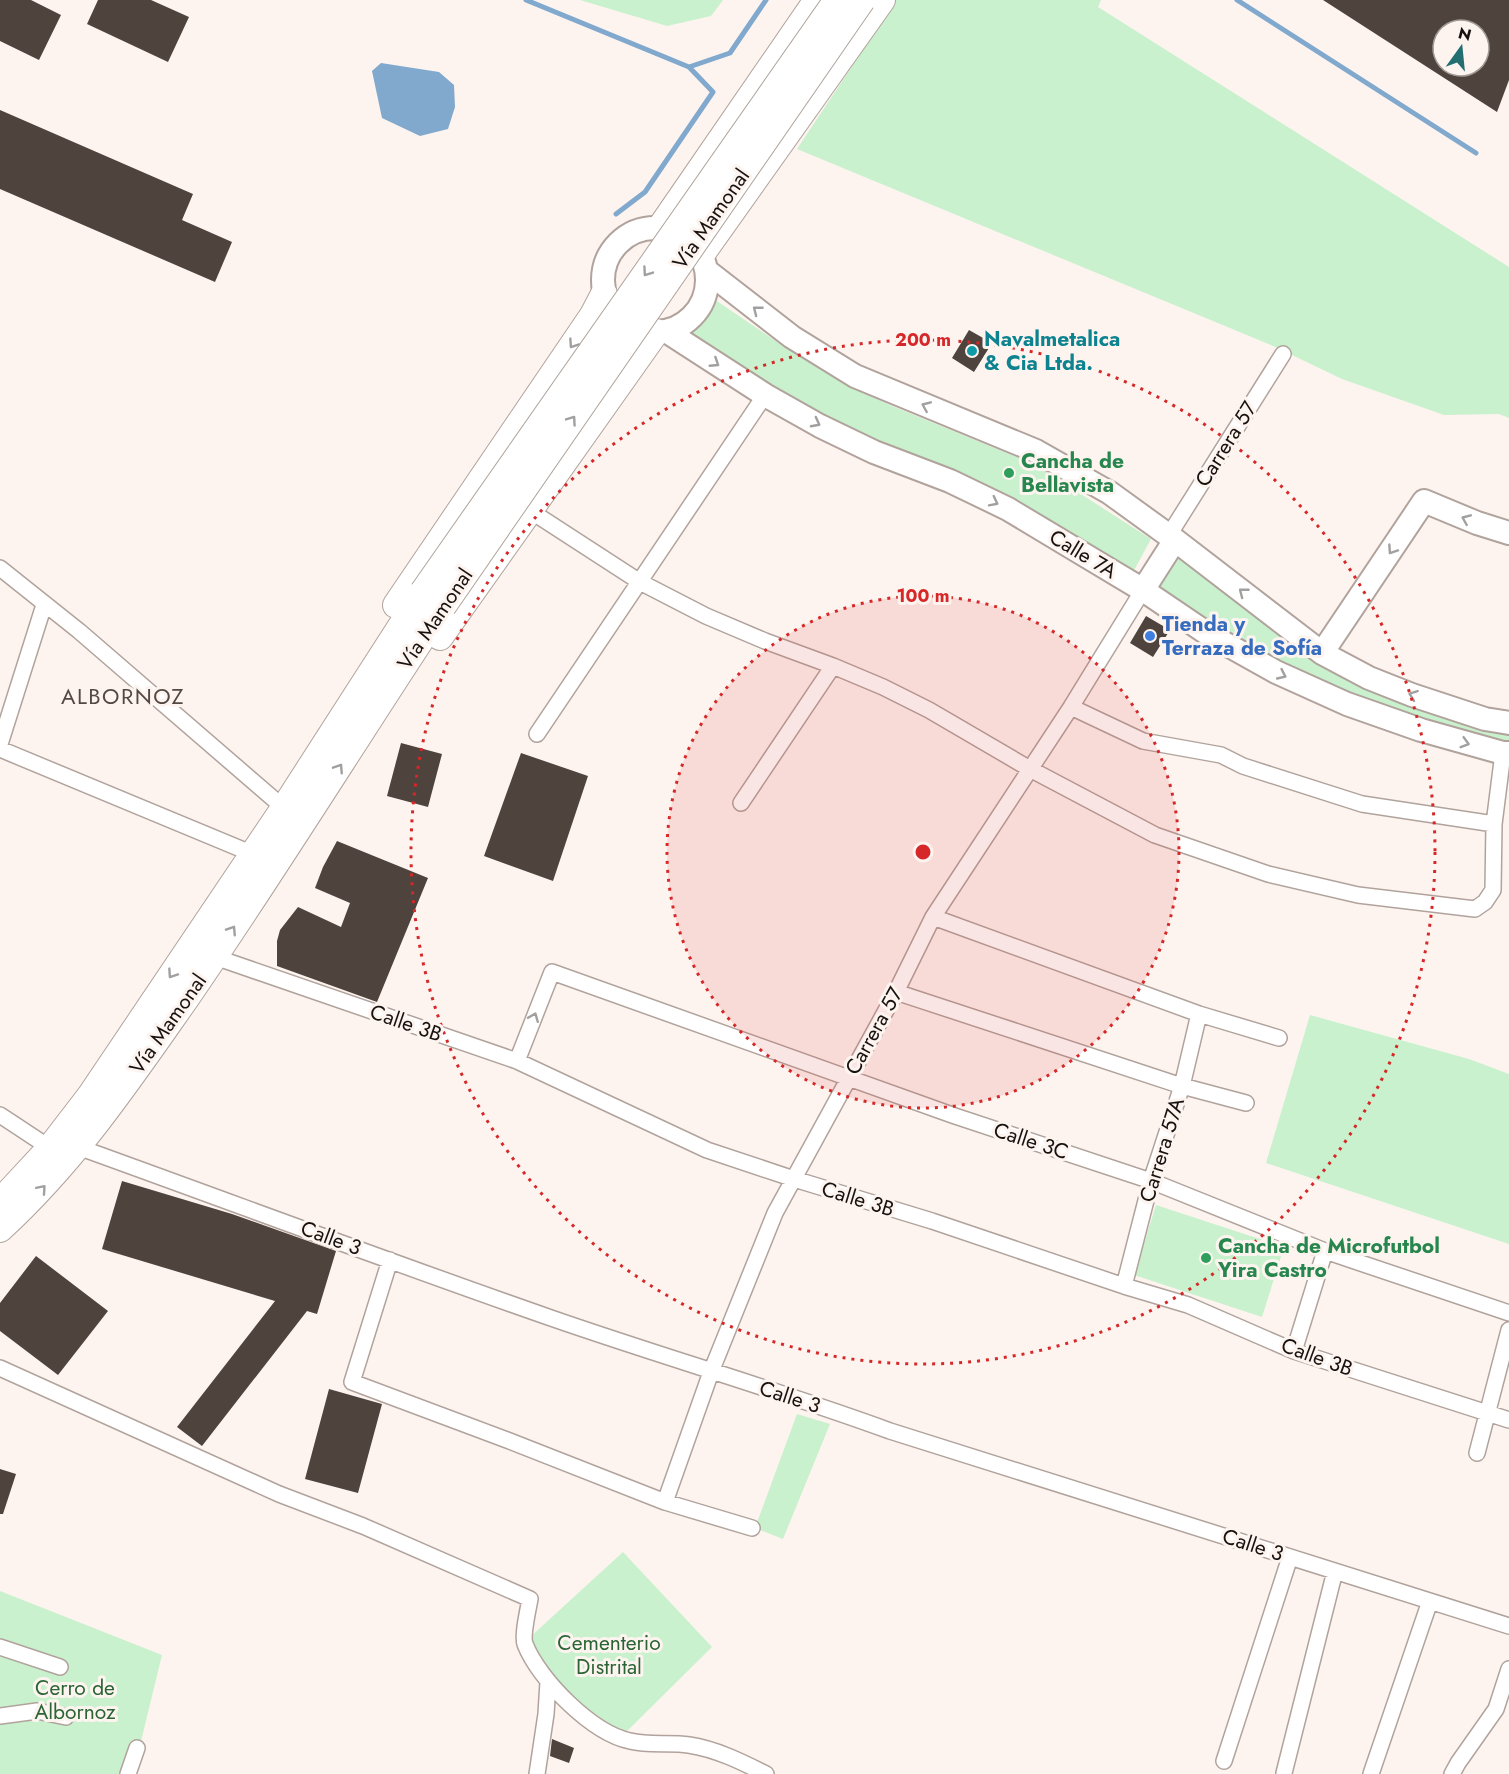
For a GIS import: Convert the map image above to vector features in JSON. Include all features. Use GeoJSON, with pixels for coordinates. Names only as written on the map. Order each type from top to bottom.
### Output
{"type":"FeatureCollection","features":[{"type":"Feature","properties":{"kind":"main road"},"geometry":{"type":"LineString","coordinates":[[660,228],[817,0]]}},
{"type":"Feature","properties":{"kind":"main road","name":"Vía Mamonal"},"geometry":{"type":"LineString","coordinates":[[0,1230],[36,1197],[102,1118],[215,957],[380,682],[433,599],[837,0]]}},
{"type":"Feature","properties":{"kind":"main road","name":"Vía Mamonal"},"geometry":{"type":"LineString","coordinates":[[433,599],[862,0]]}},
{"type":"Feature","properties":{"kind":"main road"},"geometry":{"type":"LineString","coordinates":[[704,263],[882,0]]}},
{"type":"Feature","properties":{"kind":"main road"},"geometry":{"type":"LineString","coordinates":[[380,682],[393,610],[593,315],[604,294]]}},
{"type":"Feature","properties":{"kind":"main road"},"geometry":{"type":"LineString","coordinates":[[380,682],[436,643],[529,510],[661,332]]}},
{"type":"Feature","properties":{"kind":"main road","name":"Vía Mamonal"},"geometry":{"type":"LineString","coordinates":[[0,1202],[50,1148],[96,1088],[284,808],[380,682]]}},
{"type":"Feature","properties":{"kind":"street"},"geometry":{"type":"LineString","coordinates":[[704,263],[707,287],[702,303],[693,316],[681,326],[661,332],[642,331],[619,318],[610,308],[604,294],[602,280],[604,266],[610,252],[620,241],[631,233],[645,229],[660,228],[676,232],[690,242],[704,263],[818,355],[855,376],[1036,451],[1110,493],[1322,653],[1369,678],[1412,695],[1485,719],[1509,723]]}},
{"type":"Feature","properties":{"kind":"street","name":"Calle 7A"},"geometry":{"type":"LineString","coordinates":[[661,332],[820,426],[874,452],[950,481],[1008,509],[1143,590],[1208,634],[1276,672],[1347,704],[1421,730],[1506,753]]}},
{"type":"Feature","properties":{"kind":"street","name":"Carrera 57"},"geometry":{"type":"LineString","coordinates":[[1172,538],[1283,354]]}},
{"type":"Feature","properties":{"kind":"street"},"geometry":{"type":"LineString","coordinates":[[537,734],[765,395]]}},
{"type":"Feature","properties":{"kind":"street"},"geometry":{"type":"LineString","coordinates":[[1322,653],[1424,501],[1477,523],[1509,533]]}},
{"type":"Feature","properties":{"kind":"street"},"geometry":{"type":"LineString","coordinates":[[529,510],[640,582],[765,641],[883,687],[1155,835],[1268,873],[1358,895],[1475,909],[1485,902],[1493,890],[1494,824],[1506,753]]}},
{"type":"Feature","properties":{"kind":"street"},"geometry":{"type":"LineString","coordinates":[[1143,590],[1172,538]]}},
{"type":"Feature","properties":{"kind":"street"},"geometry":{"type":"LineString","coordinates":[[0,568],[79,631],[284,808]]}},
{"type":"Feature","properties":{"kind":"street","name":"Carrera 57"},"geometry":{"type":"LineString","coordinates":[[665,1502],[711,1372],[776,1213],[896,992],[933,917],[1071,707],[1143,590]]}},
{"type":"Feature","properties":{"kind":"street"},"geometry":{"type":"LineString","coordinates":[[0,744],[44,605]]}},
{"type":"Feature","properties":{"kind":"street"},"geometry":{"type":"LineString","coordinates":[[741,803],[833,666]]}},
{"type":"Feature","properties":{"kind":"street"},"geometry":{"type":"LineString","coordinates":[[1071,707],[1143,741],[1221,755],[1243,766],[1362,804],[1494,824]]}},
{"type":"Feature","properties":{"kind":"street"},"geometry":{"type":"LineString","coordinates":[[0,749],[253,854]]}},
{"type":"Feature","properties":{"kind":"street"},"geometry":{"type":"LineString","coordinates":[[933,917],[1199,1014],[1279,1038]]}},
{"type":"Feature","properties":{"kind":"street","name":"Calle 3B"},"geometry":{"type":"LineString","coordinates":[[215,957],[517,1061],[707,1150],[1188,1305],[1294,1351],[1509,1420]]}},
{"type":"Feature","properties":{"kind":"street","name":"Calle 3C"},"geometry":{"type":"LineString","coordinates":[[517,1061],[552,972],[955,1116],[1151,1181],[1325,1251],[1509,1313]]}},
{"type":"Feature","properties":{"kind":"street"},"geometry":{"type":"LineString","coordinates":[[896,992],[1182,1086],[1246,1103]]}},
{"type":"Feature","properties":{"kind":"street","name":"Carrera 57A"},"geometry":{"type":"LineString","coordinates":[[1124,1286],[1151,1181],[1182,1086],[1199,1014]]}},
{"type":"Feature","properties":{"kind":"street"},"geometry":{"type":"LineString","coordinates":[[0,1115],[50,1148]]}},
{"type":"Feature","properties":{"kind":"street","name":"Calle 3"},"geometry":{"type":"LineString","coordinates":[[78,1147],[550,1318],[711,1372],[800,1398],[890,1431],[1509,1626]]}},
{"type":"Feature","properties":{"kind":"street"},"geometry":{"type":"LineString","coordinates":[[1294,1351],[1325,1251]]}},
{"type":"Feature","properties":{"kind":"street"},"geometry":{"type":"LineString","coordinates":[[390,1260],[352,1382],[665,1502],[752,1527]]}},
{"type":"Feature","properties":{"kind":"street"},"geometry":{"type":"LineString","coordinates":[[1477,1453],[1509,1330]]}},
{"type":"Feature","properties":{"kind":"street"},"geometry":{"type":"LineString","coordinates":[[0,1368],[279,1494],[363,1526],[530,1599],[524,1643],[548,1682],[572,1706],[602,1730],[630,1742],[690,1745],[736,1760],[766,1774]]}},
{"type":"Feature","properties":{"kind":"street"},"geometry":{"type":"LineString","coordinates":[[1224,1761],[1290,1557]]}},
{"type":"Feature","properties":{"kind":"street"},"geometry":{"type":"LineString","coordinates":[[1284,1773],[1335,1571]]}},
{"type":"Feature","properties":{"kind":"street"},"geometry":{"type":"LineString","coordinates":[[1371,1774],[1430,1601]]}},
{"type":"Feature","properties":{"kind":"street"},"geometry":{"type":"LineString","coordinates":[[0,1647],[60,1666]]}},
{"type":"Feature","properties":{"kind":"street"},"geometry":{"type":"LineString","coordinates":[[1452,1774],[1496,1709],[1509,1669]]}},
{"type":"Feature","properties":{"kind":"street"},"geometry":{"type":"LineString","coordinates":[[537,1774],[546,1714],[548,1682]]}},
{"type":"Feature","properties":{"kind":"street"},"geometry":{"type":"LineString","coordinates":[[0,1716],[37,1711],[66,1717]]}},
{"type":"Feature","properties":{"kind":"street"},"geometry":{"type":"LineString","coordinates":[[128,1774],[136,1748]]}},
{"type":"Feature","properties":{"kind":"green space"},"geometry":{"type":"Polygon","coordinates":[[[580,0],[723,0],[711,16],[667,26],[580,0]]]}},
{"type":"Feature","properties":{"kind":"green space"},"geometry":{"type":"Polygon","coordinates":[[[896,0],[1101,0],[1098,7],[1509,267],[1509,418],[1499,414],[1444,415],[1342,379],[1271,345],[797,149],[896,0]]]}},
{"type":"Feature","properties":{"kind":"green space"},"geometry":{"type":"Polygon","coordinates":[[[708,295],[786,348],[851,386],[892,406],[1034,464],[1151,539],[1131,576],[767,390],[679,333],[702,314],[708,295]]]}},
{"type":"Feature","properties":{"kind":"green space"},"geometry":{"type":"Polygon","coordinates":[[[1177,557],[1318,661],[1509,729],[1509,744],[1404,716],[1310,678],[1153,589],[1177,557]]]}},
{"type":"Feature","properties":{"kind":"green space"},"geometry":{"type":"Polygon","coordinates":[[[1310,1015],[1469,1059],[1509,1074],[1509,1244],[1266,1163],[1310,1015]]]}},
{"type":"Feature","properties":{"kind":"green space"},"geometry":{"type":"Polygon","coordinates":[[[1156,1205],[1284,1247],[1262,1317],[1134,1275],[1156,1205]]]}},
{"type":"Feature","properties":{"kind":"green space"},"geometry":{"type":"Polygon","coordinates":[[[797,1414],[830,1424],[783,1539],[755,1528],[797,1414]]]}},
{"type":"Feature","properties":{"kind":"green space","name":"Cementerio Distrital"},"geometry":{"type":"Polygon","coordinates":[[[623,1552],[712,1647],[617,1741],[566,1707],[517,1649],[623,1552]]]}},
{"type":"Feature","properties":{"kind":"green space","name":"Cerro de Albornoz"},"geometry":{"type":"Polygon","coordinates":[[[0,1591],[162,1655],[133,1774],[0,1774],[0,1591]]]}},
{"type":"Feature","properties":{"kind":"water"},"geometry":{"type":"Polygon","coordinates":[[[381,63],[439,72],[454,85],[455,107],[448,129],[420,136],[382,118],[372,71],[381,63]]]}},
{"type":"Feature","properties":{"kind":"building"},"geometry":{"type":"Polygon","coordinates":[[[0,0],[31,0],[61,15],[39,60],[0,41],[0,0]]]}},
{"type":"Feature","properties":{"kind":"building"},"geometry":{"type":"Polygon","coordinates":[[[98,0],[151,0],[189,17],[168,62],[87,24],[98,0]]]}},
{"type":"Feature","properties":{"kind":"building"},"geometry":{"type":"Polygon","coordinates":[[[1323,0],[1509,0],[1509,80],[1497,112],[1444,78],[1491,78],[1491,18],[1431,18],[1431,70],[1323,0]]]}},
{"type":"Feature","properties":{"kind":"building"},"geometry":{"type":"Polygon","coordinates":[[[0,110],[193,194],[182,220],[232,242],[215,282],[0,189],[0,110]]]}},
{"type":"Feature","properties":{"kind":"building","name":"Navalmetalica & Cia Ltda."},"geometry":{"type":"Polygon","coordinates":[[[969,330],[992,343],[974,372],[952,358],[969,330]]]}},
{"type":"Feature","properties":{"kind":"building","name":"Tienda y Terraza de Sofía"},"geometry":{"type":"Polygon","coordinates":[[[1146,616],[1170,630],[1153,657],[1130,643],[1146,616]]]}},
{"type":"Feature","properties":{"kind":"building"},"geometry":{"type":"Polygon","coordinates":[[[401,743],[442,754],[428,807],[387,796],[401,743]]]}},
{"type":"Feature","properties":{"kind":"building"},"geometry":{"type":"Polygon","coordinates":[[[521,753],[588,776],[553,881],[484,856],[521,753]]]}},
{"type":"Feature","properties":{"kind":"building"},"geometry":{"type":"Polygon","coordinates":[[[337,841],[428,878],[377,1002],[277,966],[277,941],[280,930],[298,907],[341,927],[350,903],[315,888],[337,841]]]}},
{"type":"Feature","properties":{"kind":"building"},"geometry":{"type":"Polygon","coordinates":[[[122,1181],[232,1214],[336,1251],[317,1314],[307,1311],[202,1446],[177,1427],[275,1301],[102,1249],[122,1181]]]}},
{"type":"Feature","properties":{"kind":"building"},"geometry":{"type":"Polygon","coordinates":[[[36,1256],[108,1311],[58,1375],[0,1331],[0,1303],[36,1256]]]}},
{"type":"Feature","properties":{"kind":"building"},"geometry":{"type":"Polygon","coordinates":[[[329,1389],[382,1404],[358,1493],[305,1479],[329,1389]]]}},
{"type":"Feature","properties":{"kind":"building"},"geometry":{"type":"Polygon","coordinates":[[[0,1469],[16,1474],[3,1514],[0,1514],[0,1469]]]}},
{"type":"Feature","properties":{"kind":"building"},"geometry":{"type":"Polygon","coordinates":[[[552,1739],[574,1748],[569,1763],[550,1756],[552,1739]]]}},
{"type":"Feature","properties":{"kind":"waterway"},"geometry":{"type":"LineString","coordinates":[[526,0],[689,67],[713,92],[645,192],[616,214]]}},
{"type":"Feature","properties":{"kind":"waterway"},"geometry":{"type":"LineString","coordinates":[[689,67],[730,53],[766,0]]}},
{"type":"Feature","properties":{"kind":"waterway"},"geometry":{"type":"LineString","coordinates":[[1237,0],[1476,153]]}},
{"type":"Feature","properties":{"kind":"place","name":"Navalmetalica & Cia Ltda."},"geometry":{"type":"Point","coordinates":[972,351]}},
{"type":"Feature","properties":{"kind":"place","name":"Cancha de Bellavista"},"geometry":{"type":"Point","coordinates":[1009,473]}},
{"type":"Feature","properties":{"kind":"place","name":"Tienda y Terraza de Sofía"},"geometry":{"type":"Point","coordinates":[1150,636]}},
{"type":"Feature","properties":{"kind":"place","name":"Cancha de Microfutbol Yira Castro"},"geometry":{"type":"Point","coordinates":[1206,1258]}},
{"type":"Feature","properties":{"kind":"district","name":"ALBORNOZ"},"geometry":{"type":"Point","coordinates":[123,696]}}]}
